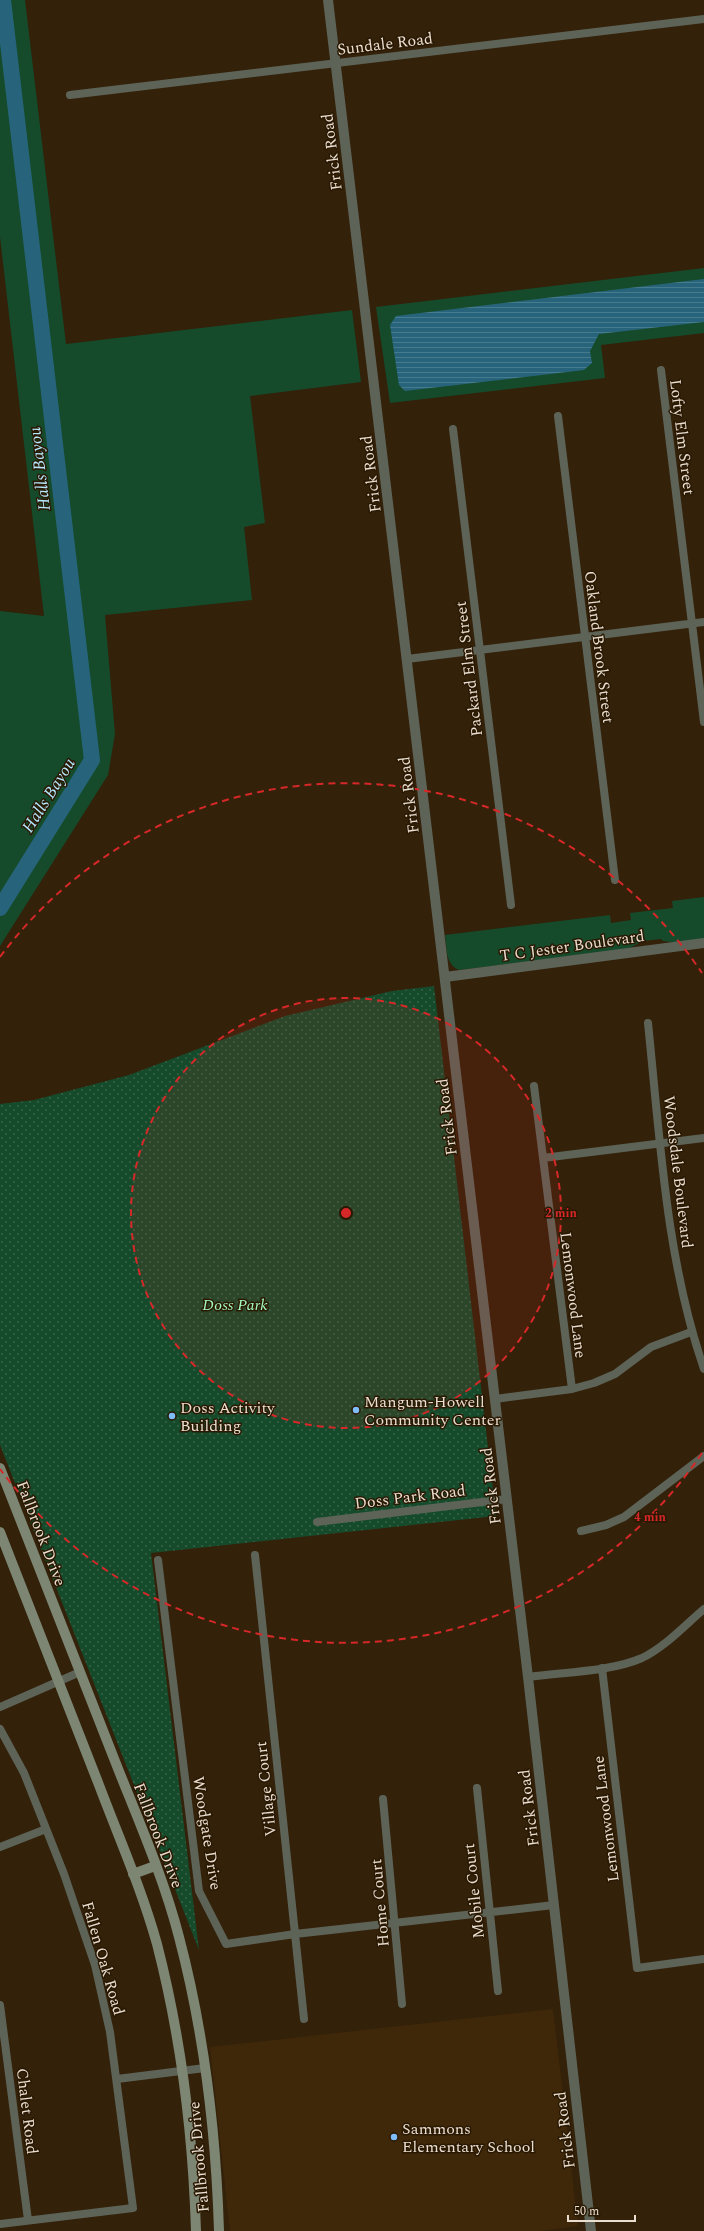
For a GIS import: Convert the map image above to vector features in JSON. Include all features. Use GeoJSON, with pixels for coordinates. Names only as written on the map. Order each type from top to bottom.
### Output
{"type":"FeatureCollection","features":[{"type":"Feature","properties":{"kind":"main road","name":"Fallbrook Drive"},"geometry":{"type":"LineString","coordinates":[[0,1468],[2,1480],[80,1672],[155,1866],[177,1929],[191,1986],[205,2068],[216,2173],[219,2231]]}},
{"type":"Feature","properties":{"kind":"main road","name":"Fallbrook Drive"},"geometry":{"type":"LineString","coordinates":[[0,1532],[133,1874],[152,1928],[168,1991],[182,2071],[193,2175],[196,2231]]}},
{"type":"Feature","properties":{"kind":"main road"},"geometry":{"type":"LineString","coordinates":[[133,1874],[155,1866]]}},
{"type":"Feature","properties":{"kind":"street","name":"Frick Road"},"geometry":{"type":"LineString","coordinates":[[328,0],[528,1677],[591,2231]]}},
{"type":"Feature","properties":{"kind":"street","name":"Sundale Road"},"geometry":{"type":"LineString","coordinates":[[70,95],[704,19]]}},
{"type":"Feature","properties":{"kind":"street","name":"Lofty Elm Street"},"geometry":{"type":"LineString","coordinates":[[661,370],[704,722]]}},
{"type":"Feature","properties":{"kind":"street","name":"Oakland Brook Street"},"geometry":{"type":"LineString","coordinates":[[558,416],[615,880]]}},
{"type":"Feature","properties":{"kind":"street","name":"Packard Elm Street"},"geometry":{"type":"LineString","coordinates":[[453,429],[511,905]]}},
{"type":"Feature","properties":{"kind":"street"},"geometry":{"type":"LineString","coordinates":[[407,658],[704,622]]}},
{"type":"Feature","properties":{"kind":"street","name":"T C Jester Boulevard"},"geometry":{"type":"LineString","coordinates":[[445,977],[704,943]]}},
{"type":"Feature","properties":{"kind":"street","name":"Woodsdale Boulevard"},"geometry":{"type":"LineString","coordinates":[[648,1023],[660,1144],[674,1247],[691,1332],[704,1369]]}},
{"type":"Feature","properties":{"kind":"street","name":"Lemonwood Lane"},"geometry":{"type":"LineString","coordinates":[[534,1086],[572,1389]]}},
{"type":"Feature","properties":{"kind":"street"},"geometry":{"type":"LineString","coordinates":[[543,1158],[704,1138]]}},
{"type":"Feature","properties":{"kind":"street"},"geometry":{"type":"LineString","coordinates":[[495,1398],[572,1389],[594,1383],[615,1374],[651,1347],[691,1332]]}},
{"type":"Feature","properties":{"kind":"street"},"geometry":{"type":"LineString","coordinates":[[581,1531],[606,1525],[624,1517],[704,1456]]}},
{"type":"Feature","properties":{"kind":"street","name":"Doss Park Road"},"geometry":{"type":"LineString","coordinates":[[317,1522],[507,1499]]}},
{"type":"Feature","properties":{"kind":"street","name":"Village Court"},"geometry":{"type":"LineString","coordinates":[[255,1556],[304,2019]]}},
{"type":"Feature","properties":{"kind":"street","name":"Woodgate Drive"},"geometry":{"type":"LineString","coordinates":[[158,1560],[199,1890],[226,1944],[294,1934],[554,1905]]}},
{"type":"Feature","properties":{"kind":"street"},"geometry":{"type":"LineString","coordinates":[[528,1677],[602,1668],[623,1664],[642,1658],[658,1648],[704,1609]]}},
{"type":"Feature","properties":{"kind":"street","name":"Lemonwood Lane"},"geometry":{"type":"LineString","coordinates":[[602,1668],[637,1968],[704,1958]]}},
{"type":"Feature","properties":{"kind":"street"},"geometry":{"type":"LineString","coordinates":[[0,1707],[9,1701],[59,1682],[80,1672]]}},
{"type":"Feature","properties":{"kind":"street","name":"Fallen Oak Road"},"geometry":{"type":"LineString","coordinates":[[0,1729],[24,1772],[83,1926],[95,1965],[110,2032],[133,2208],[28,2220]]}},
{"type":"Feature","properties":{"kind":"street","name":"Mobile Court"},"geometry":{"type":"LineString","coordinates":[[477,1788],[498,1991]]}},
{"type":"Feature","properties":{"kind":"street","name":"Home Court"},"geometry":{"type":"LineString","coordinates":[[383,1799],[402,2004]]}},
{"type":"Feature","properties":{"kind":"street"},"geometry":{"type":"LineString","coordinates":[[0,1847],[46,1829]]}},
{"type":"Feature","properties":{"kind":"street","name":"Chalet Road"},"geometry":{"type":"LineString","coordinates":[[0,2005],[28,2220]]}},
{"type":"Feature","properties":{"kind":"street"},"geometry":{"type":"LineString","coordinates":[[117,2079],[205,2068]]}},
{"type":"Feature","properties":{"kind":"street"},"geometry":{"type":"LineString","coordinates":[[0,2224],[28,2220]]}},
{"type":"Feature","properties":{"kind":"shaded area","name":"Sammons Elementary School"},"geometry":{"type":"Polygon","coordinates":[[[553,2009],[578,2226],[540,2231],[230,2231],[210,2047],[553,2009]]]}},
{"type":"Feature","properties":{"kind":"green space"},"geometry":{"type":"Polygon","coordinates":[[[0,0],[25,0],[66,344],[352,310],[361,382],[250,396],[265,523],[244,527],[252,600],[105,615],[115,734],[108,775],[0,946],[0,611],[44,616],[0,237],[0,0]]]}},
{"type":"Feature","properties":{"kind":"green space"},"geometry":{"type":"Polygon","coordinates":[[[704,268],[704,333],[601,345],[605,378],[390,403],[376,307],[704,268]]]}},
{"type":"Feature","properties":{"kind":"green space"},"geometry":{"type":"Polygon","coordinates":[[[704,897],[704,940],[679,943],[663,941],[661,939],[643,941],[628,949],[459,970],[451,964],[449,960],[445,935],[610,915],[611,923],[631,920],[630,913],[673,908],[672,901],[704,897]]]}},
{"type":"Feature","properties":{"kind":"green space","name":"Doss Park"},"geometry":{"type":"Polygon","coordinates":[[[434,986],[496,1516],[151,1553],[199,1950],[0,1445],[0,1104],[34,1100],[129,1075],[285,1016],[392,991],[434,986]]]}},
{"type":"Feature","properties":{"kind":"water"},"geometry":{"type":"Polygon","coordinates":[[[704,279],[704,322],[599,334],[590,351],[592,363],[584,370],[405,391],[399,385],[390,325],[396,316],[704,279]]]}},
{"type":"Feature","properties":{"kind":"waterway","name":"Halls Bayou"},"geometry":{"type":"LineString","coordinates":[[0,908],[92,760],[3,0]]}},
{"type":"Feature","properties":{"kind":"place","name":"Mangum-Howell Community Center"},"geometry":{"type":"Point","coordinates":[356,1410]}},
{"type":"Feature","properties":{"kind":"place","name":"Doss Activity Building"},"geometry":{"type":"Point","coordinates":[172,1416]}},
{"type":"Feature","properties":{"kind":"place","name":"Sammons Elementary School"},"geometry":{"type":"Point","coordinates":[394,2137]}}]}
